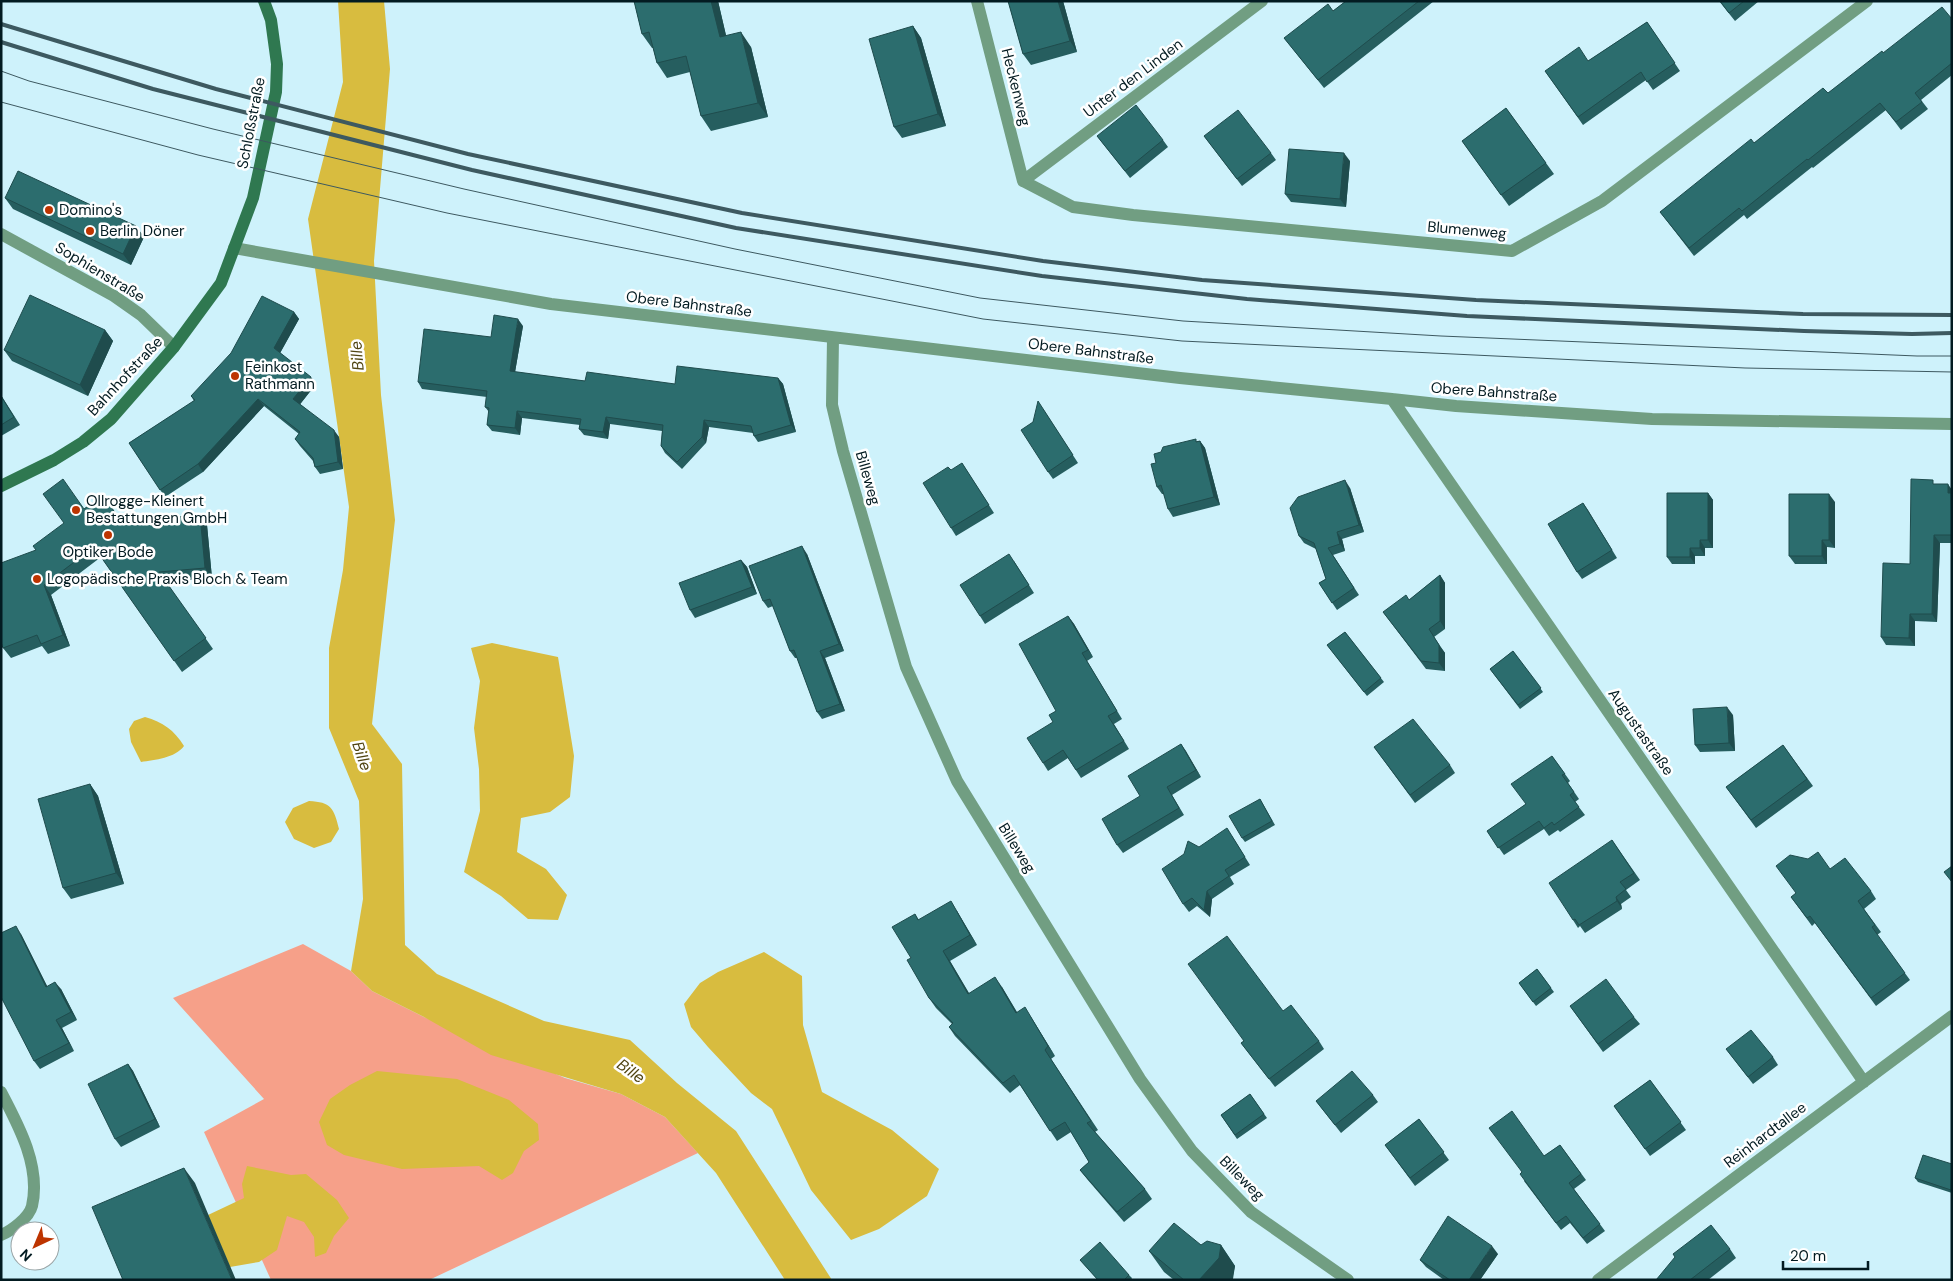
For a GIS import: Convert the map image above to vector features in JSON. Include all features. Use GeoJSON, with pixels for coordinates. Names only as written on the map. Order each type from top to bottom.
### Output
{"type":"FeatureCollection","features":[{"type":"Feature","properties":{"kind":"main road","name":"Schloßstraße"},"geometry":{"type":"LineString","coordinates":[[234,248],[253,198],[276,92],[277,64],[271,20],[264,1]]}},
{"type":"Feature","properties":{"kind":"main road","name":"Bahnhofstraße"},"geometry":{"type":"LineString","coordinates":[[1,486],[54,460],[83,442],[111,418],[174,347],[221,283],[234,248]]}},
{"type":"Feature","properties":{"kind":"street","name":"Heckenweg"},"geometry":{"type":"LineString","coordinates":[[977,1],[1022,181]]}},
{"type":"Feature","properties":{"kind":"street","name":"Unter den Linden"},"geometry":{"type":"LineString","coordinates":[[1022,181],[1262,1]]}},
{"type":"Feature","properties":{"kind":"street","name":"Blumenweg"},"geometry":{"type":"LineString","coordinates":[[1022,181],[1073,207],[1133,215],[1512,251],[1602,201],[1867,1]]}},
{"type":"Feature","properties":{"kind":"street","name":"Sophienstraße"},"geometry":{"type":"LineString","coordinates":[[1,234],[114,296],[141,315],[174,347]]}},
{"type":"Feature","properties":{"kind":"street","name":"Obere Bahnstraße"},"geometry":{"type":"LineString","coordinates":[[234,248],[552,304],[1180,378],[1456,406],[1652,419],[1952,424]]}},
{"type":"Feature","properties":{"kind":"street","name":"Billeweg"},"geometry":{"type":"LineString","coordinates":[[833,338],[832,404],[844,451],[906,667],[957,781],[1140,1079],[1192,1150],[1251,1212],[1348,1280]]}},
{"type":"Feature","properties":{"kind":"street","name":"Augustastraße"},"geometry":{"type":"LineString","coordinates":[[1392,399],[1864,1082]]}},
{"type":"Feature","properties":{"kind":"street","name":"Reinhardtallee"},"geometry":{"type":"LineString","coordinates":[[1598,1280],[1952,1016]]}},
{"type":"Feature","properties":{"kind":"street"},"geometry":{"type":"LineString","coordinates":[[1,1092],[19,1126],[34,1169],[32,1208],[14,1230],[1,1235]]}},
{"type":"Feature","properties":{"kind":"shaded area"},"geometry":{"type":"Polygon","coordinates":[[[303,944],[351,971],[372,991],[424,1017],[565,1078],[621,1094],[665,1117],[698,1153],[429,1280],[271,1280],[204,1132],[264,1099],[173,998],[303,944]]]}},
{"type":"Feature","properties":{"kind":"water","name":"Bille"},"geometry":{"type":"Polygon","coordinates":[[[338,1],[384,1],[390,69],[374,261],[381,395],[395,520],[372,724],[402,764],[405,945],[437,974],[544,1021],[630,1040],[677,1083],[736,1131],[832,1280],[785,1280],[716,1173],[665,1117],[621,1094],[491,1055],[424,1017],[372,991],[351,971],[363,899],[359,801],[329,728],[329,648],[343,570],[349,507],[308,219],[343,82],[338,1]]]}},
{"type":"Feature","properties":{"kind":"water"},"geometry":{"type":"Polygon","coordinates":[[[492,643],[558,657],[574,756],[570,797],[550,812],[521,818],[517,852],[546,869],[567,895],[558,920],[528,919],[501,896],[464,872],[480,811],[479,769],[474,728],[480,681],[471,648],[492,643]]]}},
{"type":"Feature","properties":{"kind":"water"},"geometry":{"type":"Polygon","coordinates":[[[145,717],[168,727],[184,746],[170,756],[141,762],[131,742],[129,729],[134,721],[145,717]]]}},
{"type":"Feature","properties":{"kind":"water"},"geometry":{"type":"Polygon","coordinates":[[[309,801],[327,805],[333,811],[339,829],[331,842],[314,848],[294,839],[285,822],[293,808],[309,801]]]}},
{"type":"Feature","properties":{"kind":"water"},"geometry":{"type":"Polygon","coordinates":[[[764,952],[802,976],[803,1025],[822,1092],[892,1130],[939,1169],[927,1196],[879,1229],[851,1240],[811,1190],[772,1109],[751,1093],[691,1027],[684,1004],[700,983],[718,972],[764,952]]]}},
{"type":"Feature","properties":{"kind":"water"},"geometry":{"type":"Polygon","coordinates":[[[377,1071],[457,1079],[509,1100],[538,1124],[539,1140],[524,1151],[513,1173],[502,1180],[479,1166],[402,1169],[344,1155],[327,1145],[319,1122],[330,1099],[350,1085],[377,1071]]]}},
{"type":"Feature","properties":{"kind":"water"},"geometry":{"type":"Polygon","coordinates":[[[247,1166],[291,1175],[306,1174],[337,1200],[349,1218],[334,1236],[326,1253],[315,1257],[314,1237],[304,1222],[287,1216],[277,1250],[259,1262],[230,1267],[208,1215],[244,1198],[242,1184],[247,1166]]]}},
{"type":"Feature","properties":{"kind":"building"},"geometry":{"type":"Polygon","coordinates":[[[634,1],[711,1],[720,37],[741,32],[758,103],[701,116],[686,56],[657,63],[649,32],[642,34],[634,1]]]}},
{"type":"Feature","properties":{"kind":"building"},"geometry":{"type":"Polygon","coordinates":[[[1008,1],[1058,1],[1070,41],[1023,54],[1008,1]]]}},
{"type":"Feature","properties":{"kind":"building"},"geometry":{"type":"Polygon","coordinates":[[[1346,1],[1419,1],[1318,80],[1284,38],[1328,4],[1333,11],[1346,1]]]}},
{"type":"Feature","properties":{"kind":"building"},"geometry":{"type":"Polygon","coordinates":[[[1720,1],[1744,1],[1729,13],[1720,1]]]}},
{"type":"Feature","properties":{"kind":"building"},"geometry":{"type":"Polygon","coordinates":[[[1942,7],[1952,19],[1952,63],[1915,93],[1922,102],[1896,122],[1880,103],[1742,211],[1739,208],[1689,248],[1660,212],[1751,139],[1754,143],[1823,88],[1828,93],[1942,7]]]}},
{"type":"Feature","properties":{"kind":"building"},"geometry":{"type":"Polygon","coordinates":[[[1647,22],[1675,63],[1647,82],[1641,72],[1578,117],[1545,71],[1579,47],[1588,61],[1647,22]]]}},
{"type":"Feature","properties":{"kind":"building"},"geometry":{"type":"Polygon","coordinates":[[[913,26],[938,114],[894,127],[869,39],[913,26]]]}},
{"type":"Feature","properties":{"kind":"building"},"geometry":{"type":"Polygon","coordinates":[[[1136,105],[1163,140],[1125,171],[1097,136],[1136,105]]]}},
{"type":"Feature","properties":{"kind":"building"},"geometry":{"type":"Polygon","coordinates":[[[1506,108],[1546,163],[1501,195],[1462,141],[1506,108]]]}},
{"type":"Feature","properties":{"kind":"building"},"geometry":{"type":"Polygon","coordinates":[[[1238,110],[1271,153],[1237,179],[1204,136],[1238,110]]]}},
{"type":"Feature","properties":{"kind":"building"},"geometry":{"type":"Polygon","coordinates":[[[1289,149],[1344,153],[1340,199],[1285,194],[1289,149]]]}},
{"type":"Feature","properties":{"kind":"building"},"geometry":{"type":"Polygon","coordinates":[[[18,171],[136,226],[123,254],[5,198],[18,171]]]}},
{"type":"Feature","properties":{"kind":"building"},"geometry":{"type":"Polygon","coordinates":[[[30,295],[105,330],[80,385],[4,350],[30,295]]]}},
{"type":"Feature","properties":{"kind":"building"},"geometry":{"type":"Polygon","coordinates":[[[262,296],[294,312],[274,348],[311,377],[293,399],[334,430],[338,462],[315,467],[313,458],[295,439],[300,432],[258,399],[198,464],[160,490],[129,443],[195,400],[191,396],[231,353],[262,296]]]}},
{"type":"Feature","properties":{"kind":"building"},"geometry":{"type":"Polygon","coordinates":[[[494,315],[518,319],[510,371],[585,381],[587,372],[675,384],[677,366],[778,378],[791,425],[754,436],[751,426],[704,420],[702,437],[677,462],[661,446],[663,425],[606,417],[603,432],[579,429],[581,419],[517,411],[515,428],[487,425],[489,408],[485,407],[487,391],[418,382],[424,329],[491,337],[494,315]]]}},
{"type":"Feature","properties":{"kind":"building"},"geometry":{"type":"Polygon","coordinates":[[[1,396],[14,417],[1,425],[1,396]]]}},
{"type":"Feature","properties":{"kind":"building"},"geometry":{"type":"Polygon","coordinates":[[[1038,401],[1073,455],[1048,472],[1021,430],[1033,422],[1038,401]]]}},
{"type":"Feature","properties":{"kind":"building"},"geometry":{"type":"Polygon","coordinates":[[[1196,439],[1196,442],[1200,441],[1214,497],[1168,509],[1161,485],[1157,487],[1151,464],[1156,463],[1154,454],[1161,452],[1163,447],[1196,439]]]}},
{"type":"Feature","properties":{"kind":"building"},"geometry":{"type":"Polygon","coordinates":[[[962,463],[989,505],[951,528],[923,483],[948,467],[951,470],[962,463]]]}},
{"type":"Feature","properties":{"kind":"building"},"geometry":{"type":"Polygon","coordinates":[[[63,479],[84,509],[103,495],[116,514],[99,524],[126,514],[129,520],[127,522],[200,515],[205,568],[159,572],[206,638],[174,661],[94,547],[44,585],[63,635],[41,644],[37,635],[3,648],[1,642],[1,563],[36,550],[33,546],[64,523],[43,494],[63,479]]]}},
{"type":"Feature","properties":{"kind":"building"},"geometry":{"type":"Polygon","coordinates":[[[1911,479],[1933,480],[1933,484],[1948,484],[1948,493],[1951,493],[1952,535],[1934,535],[1932,614],[1910,614],[1909,638],[1881,637],[1883,563],[1910,564],[1911,479]]]}},
{"type":"Feature","properties":{"kind":"building"},"geometry":{"type":"Polygon","coordinates":[[[1345,480],[1359,525],[1337,532],[1340,544],[1328,548],[1354,588],[1332,603],[1319,583],[1326,579],[1314,543],[1299,536],[1290,508],[1298,497],[1345,480]]]}},
{"type":"Feature","properties":{"kind":"building"},"geometry":{"type":"Polygon","coordinates":[[[1667,493],[1708,493],[1708,540],[1700,540],[1700,548],[1690,548],[1690,557],[1667,557],[1667,493]]]}},
{"type":"Feature","properties":{"kind":"building"},"geometry":{"type":"Polygon","coordinates":[[[1789,494],[1829,494],[1829,540],[1822,540],[1822,556],[1789,556],[1789,494]]]}},
{"type":"Feature","properties":{"kind":"building"},"geometry":{"type":"Polygon","coordinates":[[[1583,503],[1612,550],[1577,572],[1548,524],[1583,503]]]}},
{"type":"Feature","properties":{"kind":"building"},"geometry":{"type":"Polygon","coordinates":[[[802,546],[839,644],[820,651],[840,704],[817,712],[794,650],[790,651],[770,599],[763,601],[749,566],[802,546]]]}},
{"type":"Feature","properties":{"kind":"building"},"geometry":{"type":"Polygon","coordinates":[[[1009,554],[1029,585],[980,616],[960,585],[1009,554]]]}},
{"type":"Feature","properties":{"kind":"building"},"geometry":{"type":"Polygon","coordinates":[[[741,560],[752,587],[690,610],[679,583],[741,560]]]}},
{"type":"Feature","properties":{"kind":"building"},"geometry":{"type":"Polygon","coordinates":[[[1440,575],[1440,621],[1429,629],[1439,645],[1439,663],[1421,661],[1383,612],[1406,595],[1409,600],[1440,575]]]}},
{"type":"Feature","properties":{"kind":"building"},"geometry":{"type":"Polygon","coordinates":[[[1068,616],[1088,650],[1082,653],[1117,711],[1108,716],[1124,741],[1076,770],[1063,750],[1043,763],[1027,738],[1053,722],[1049,715],[1056,711],[1019,644],[1068,616]]]}},
{"type":"Feature","properties":{"kind":"building"},"geometry":{"type":"Polygon","coordinates":[[[1345,632],[1381,678],[1364,692],[1327,645],[1345,632]]]}},
{"type":"Feature","properties":{"kind":"building"},"geometry":{"type":"Polygon","coordinates":[[[1513,651],[1541,688],[1518,705],[1490,669],[1513,651]]]}},
{"type":"Feature","properties":{"kind":"building"},"geometry":{"type":"Polygon","coordinates":[[[1727,707],[1729,743],[1695,745],[1693,709],[1727,707]]]}},
{"type":"Feature","properties":{"kind":"building"},"geometry":{"type":"Polygon","coordinates":[[[1413,719],[1450,765],[1410,795],[1374,747],[1413,719]]]}},
{"type":"Feature","properties":{"kind":"building"},"geometry":{"type":"Polygon","coordinates":[[[1181,744],[1196,770],[1167,787],[1179,808],[1117,845],[1102,819],[1140,796],[1128,776],[1181,744]]]}},
{"type":"Feature","properties":{"kind":"building"},"geometry":{"type":"Polygon","coordinates":[[[1783,745],[1807,779],[1751,820],[1726,787],[1783,745]]]}},
{"type":"Feature","properties":{"kind":"building"},"geometry":{"type":"Polygon","coordinates":[[[1552,756],[1565,774],[1562,775],[1574,792],[1570,795],[1579,807],[1554,825],[1552,822],[1544,828],[1539,821],[1498,848],[1487,831],[1526,804],[1511,784],[1552,756]]]}},
{"type":"Feature","properties":{"kind":"building"},"geometry":{"type":"Polygon","coordinates":[[[90,784],[116,873],[63,888],[38,799],[90,784]]]}},
{"type":"Feature","properties":{"kind":"building"},"geometry":{"type":"Polygon","coordinates":[[[1260,799],[1272,821],[1242,838],[1229,816],[1260,799]]]}},
{"type":"Feature","properties":{"kind":"building"},"geometry":{"type":"Polygon","coordinates":[[[1227,828],[1245,857],[1225,870],[1229,876],[1207,891],[1204,910],[1192,898],[1183,904],[1162,869],[1184,854],[1188,841],[1199,847],[1227,828]]]}},
{"type":"Feature","properties":{"kind":"building"},"geometry":{"type":"Polygon","coordinates":[[[1612,840],[1634,873],[1620,882],[1626,889],[1616,897],[1617,901],[1579,925],[1575,919],[1573,920],[1549,883],[1612,840]]]}},
{"type":"Feature","properties":{"kind":"building"},"geometry":{"type":"Polygon","coordinates":[[[1818,852],[1830,869],[1845,858],[1871,891],[1858,901],[1875,925],[1872,927],[1905,973],[1871,998],[1810,916],[1807,918],[1791,897],[1796,893],[1776,866],[1790,855],[1808,859],[1818,852]]]}},
{"type":"Feature","properties":{"kind":"building"},"geometry":{"type":"Polygon","coordinates":[[[1952,866],[1952,882],[1944,872],[1952,866]]]}},
{"type":"Feature","properties":{"kind":"building"},"geometry":{"type":"Polygon","coordinates":[[[951,901],[970,935],[943,951],[968,994],[995,977],[1016,1013],[1025,1007],[1048,1046],[1045,1050],[1091,1121],[1087,1123],[1145,1189],[1117,1212],[1080,1170],[1089,1162],[1065,1122],[1050,1131],[1014,1075],[1003,1083],[949,1027],[953,1023],[929,998],[907,960],[911,958],[892,927],[915,914],[918,920],[951,901]]]}},
{"type":"Feature","properties":{"kind":"building"},"geometry":{"type":"Polygon","coordinates":[[[16,926],[46,987],[55,982],[71,1012],[56,1020],[69,1043],[34,1061],[1,997],[1,933],[16,926]]]}},
{"type":"Feature","properties":{"kind":"building"},"geometry":{"type":"Polygon","coordinates":[[[1227,936],[1283,1011],[1291,1005],[1319,1041],[1269,1079],[1241,1043],[1244,1041],[1188,964],[1227,936]]]}},
{"type":"Feature","properties":{"kind":"building"},"geometry":{"type":"Polygon","coordinates":[[[1537,969],[1551,988],[1533,1002],[1519,983],[1537,969]]]}},
{"type":"Feature","properties":{"kind":"building"},"geometry":{"type":"Polygon","coordinates":[[[1606,979],[1634,1017],[1598,1044],[1570,1006],[1606,979]]]}},
{"type":"Feature","properties":{"kind":"building"},"geometry":{"type":"Polygon","coordinates":[[[1751,1030],[1773,1057],[1748,1077],[1726,1049],[1751,1030]]]}},
{"type":"Feature","properties":{"kind":"building"},"geometry":{"type":"Polygon","coordinates":[[[128,1064],[155,1119],[115,1139],[88,1084],[128,1064]]]}},
{"type":"Feature","properties":{"kind":"building"},"geometry":{"type":"Polygon","coordinates":[[[1352,1071],[1373,1095],[1335,1125],[1316,1101],[1352,1071]]]}},
{"type":"Feature","properties":{"kind":"building"},"geometry":{"type":"Polygon","coordinates":[[[1650,1080],[1681,1122],[1645,1149],[1614,1106],[1650,1080]]]}},
{"type":"Feature","properties":{"kind":"building"},"geometry":{"type":"Polygon","coordinates":[[[1250,1094],[1264,1114],[1235,1135],[1221,1115],[1250,1094]]]}},
{"type":"Feature","properties":{"kind":"building"},"geometry":{"type":"Polygon","coordinates":[[[1512,1111],[1544,1156],[1560,1145],[1581,1174],[1569,1183],[1600,1224],[1583,1238],[1566,1216],[1556,1223],[1520,1174],[1522,1172],[1489,1128],[1512,1111]]]}},
{"type":"Feature","properties":{"kind":"building"},"geometry":{"type":"Polygon","coordinates":[[[1419,1119],[1444,1152],[1410,1178],[1385,1145],[1419,1119]]]}},
{"type":"Feature","properties":{"kind":"building"},"geometry":{"type":"Polygon","coordinates":[[[1923,1155],[1952,1164],[1951,1190],[1915,1178],[1923,1155]]]}},
{"type":"Feature","properties":{"kind":"building"},"geometry":{"type":"Polygon","coordinates":[[[184,1168],[232,1280],[123,1280],[92,1207],[184,1168]]]}},
{"type":"Feature","properties":{"kind":"building"},"geometry":{"type":"Polygon","coordinates":[[[1448,1216],[1492,1246],[1469,1280],[1450,1280],[1420,1260],[1448,1216]]]}},
{"type":"Feature","properties":{"kind":"building"},"geometry":{"type":"Polygon","coordinates":[[[1174,1223],[1201,1245],[1207,1241],[1221,1245],[1219,1258],[1199,1280],[1184,1280],[1149,1251],[1174,1223]]]}},
{"type":"Feature","properties":{"kind":"building"},"geometry":{"type":"Polygon","coordinates":[[[1711,1225],[1730,1249],[1690,1280],[1656,1280],[1675,1257],[1673,1254],[1711,1225]]]}},
{"type":"Feature","properties":{"kind":"building"},"geometry":{"type":"Polygon","coordinates":[[[1100,1242],[1129,1275],[1124,1280],[1098,1280],[1080,1260],[1100,1242]]]}},
{"type":"Feature","properties":{"kind":"tram line"},"geometry":{"type":"LineString","coordinates":[[1,71],[29,81],[213,129],[464,189],[735,249],[980,298],[1183,321],[1441,336],[1952,356]]}},
{"type":"Feature","properties":{"kind":"tram line"},"geometry":{"type":"LineString","coordinates":[[1,102],[198,155],[447,213],[983,319],[1182,341],[1745,368],[1952,372]]}},
{"type":"Feature","properties":{"kind":"railway"},"geometry":{"type":"LineString","coordinates":[[1,24],[216,89],[468,154],[742,213],[1043,261],[1202,280],[1476,300],[1803,314],[1952,315]]}},
{"type":"Feature","properties":{"kind":"railway"},"geometry":{"type":"LineString","coordinates":[[1,42],[153,89],[472,170],[736,228],[1042,276],[1247,299],[1467,316],[1804,331],[1912,334],[1952,333]]}},
{"type":"Feature","properties":{"kind":"place","name":"Domino's"},"geometry":{"type":"Point","coordinates":[49,210]}},
{"type":"Feature","properties":{"kind":"place","name":"Berlin Döner"},"geometry":{"type":"Point","coordinates":[90,231]}},
{"type":"Feature","properties":{"kind":"place","name":"Feinkost Rathmann"},"geometry":{"type":"Point","coordinates":[235,376]}},
{"type":"Feature","properties":{"kind":"place","name":"Ollrogge-Kleinert Bestattungen GmbH"},"geometry":{"type":"Point","coordinates":[76,510]}},
{"type":"Feature","properties":{"kind":"place","name":"Optiker Bode"},"geometry":{"type":"Point","coordinates":[108,535]}},
{"type":"Feature","properties":{"kind":"place","name":"Logopädische Praxis Bloch & Team"},"geometry":{"type":"Point","coordinates":[37,579]}}]}
